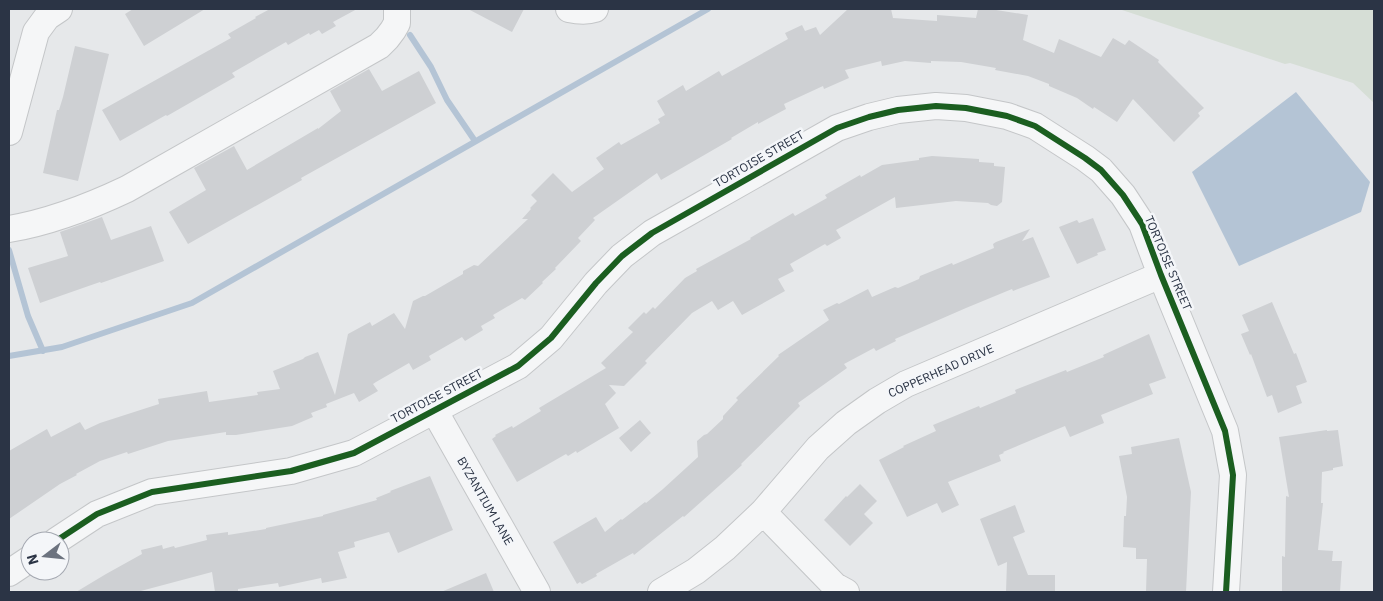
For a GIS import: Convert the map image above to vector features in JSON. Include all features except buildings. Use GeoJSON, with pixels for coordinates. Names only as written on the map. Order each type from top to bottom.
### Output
{"type":"FeatureCollection","features":[{"type":"Feature","properties":{"kind":"street"},"geometry":{"type":"LineString","coordinates":[[9,132],[14,96],[36,32],[47,17],[59,9]]}},
{"type":"Feature","properties":{"kind":"street"},"geometry":{"type":"LineString","coordinates":[[9,229],[32,225],[62,216],[127,189],[332,73],[379,46],[388,38],[397,22],[397,9]]}},
{"type":"Feature","properties":{"kind":"street"},"geometry":{"type":"LineString","coordinates":[[569,9],[587,12],[595,9]]}},
{"type":"Feature","properties":{"kind":"street","name":"TORTOISE STREET"},"geometry":{"type":"LineString","coordinates":[[70,532],[97,514],[152,492],[292,471],[354,453],[518,366],[551,338],[596,283],[622,256],[652,233],[838,128],[869,117],[898,110],[936,106],[966,108],[1007,116],[1035,126],[1101,170],[1123,195],[1142,224],[1161,276],[1225,431],[1233,476],[1226,592]]}},
{"type":"Feature","properties":{"kind":"street","name":"COPPERHEAD DRIVE"},"geometry":{"type":"LineString","coordinates":[[661,592],[696,572],[725,548],[763,512],[818,448],[846,422],[877,400],[906,384],[1161,276]]}},
{"type":"Feature","properties":{"kind":"street","name":"BYZANTIUM LANE"},"geometry":{"type":"LineString","coordinates":[[434,410],[537,592]]}},
{"type":"Feature","properties":{"kind":"street"},"geometry":{"type":"LineString","coordinates":[[763,512],[835,586],[846,592]]}},
{"type":"Feature","properties":{"kind":"street"},"geometry":{"type":"LineString","coordinates":[[9,573],[20,565]]}},
{"type":"Feature","properties":{"kind":"shaded area"},"geometry":{"type":"Polygon","coordinates":[[[1119,9],[1374,9],[1374,103],[1353,83],[1290,63],[1285,64],[1119,9]]]}},
{"type":"Feature","properties":{"kind":"water"},"geometry":{"type":"Polygon","coordinates":[[[1296,92],[1370,182],[1361,212],[1239,266],[1192,172],[1296,92]]]}},
{"type":"Feature","properties":{"kind":"waterway"},"geometry":{"type":"LineString","coordinates":[[9,356],[62,347],[192,303],[708,9]]}},
{"type":"Feature","properties":{"kind":"waterway"},"geometry":{"type":"LineString","coordinates":[[410,35],[431,67],[447,100],[475,141]]}},
{"type":"Feature","properties":{"kind":"waterway"},"geometry":{"type":"LineString","coordinates":[[9,250],[28,316],[43,351]]}},
{"type":"Feature","properties":{"kind":"cycle path"},"geometry":{"type":"LineString","coordinates":[[70,532],[97,514],[152,492],[291,471],[354,453],[518,366],[551,338],[596,283],[622,256],[652,233],[837,128],[898,110],[936,106],[966,108],[1007,116],[1035,126],[1101,170],[1123,195],[1142,224],[1225,431],[1233,475],[1226,592]]}}]}
